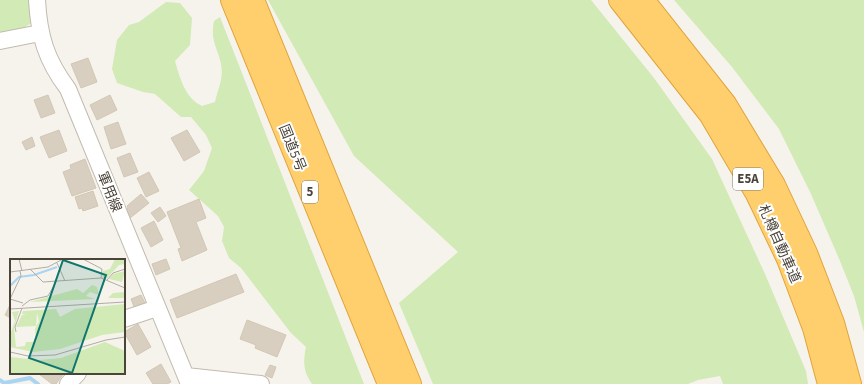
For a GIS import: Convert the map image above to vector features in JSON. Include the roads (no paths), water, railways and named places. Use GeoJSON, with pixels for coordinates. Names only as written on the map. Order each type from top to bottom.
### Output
{"type":"FeatureCollection","features":[{"type":"Feature","properties":{"kind":"highway","name":"国道5号"},"geometry":{"type":"LineString","coordinates":[[232,0],[389,384]]}},
{"type":"Feature","properties":{"kind":"highway","name":"国道5号"},"geometry":{"type":"LineString","coordinates":[[253,0],[410,384]]}},
{"type":"Feature","properties":{"kind":"highway","name":"札樽自動車道"},"geometry":{"type":"LineString","coordinates":[[620,0],[710,114],[757,194],[788,259],[814,328],[829,384]]}},
{"type":"Feature","properties":{"kind":"highway","name":"札樽自動車道"},"geometry":{"type":"LineString","coordinates":[[642,0],[725,104],[774,185],[806,253],[833,323],[850,384]]}},
{"type":"Feature","properties":{"kind":"street","name":"軍用線"},"geometry":{"type":"LineString","coordinates":[[37,0],[40,33],[55,73],[68,89],[157,308],[188,380]]}},
{"type":"Feature","properties":{"kind":"street"},"geometry":{"type":"LineString","coordinates":[[0,41],[40,33]]}},
{"type":"Feature","properties":{"kind":"street"},"geometry":{"type":"LineString","coordinates":[[125,319],[157,308]]}},
{"type":"Feature","properties":{"kind":"street"},"geometry":{"type":"LineString","coordinates":[[68,384],[77,374]]}},
{"type":"Feature","properties":{"kind":"street"},"geometry":{"type":"LineString","coordinates":[[188,380],[261,384]]}},
{"type":"Feature","properties":{"kind":"waterway"},"geometry":{"type":"LineString","coordinates":[[0,380],[4,383],[30,378],[38,384]]}}]}
